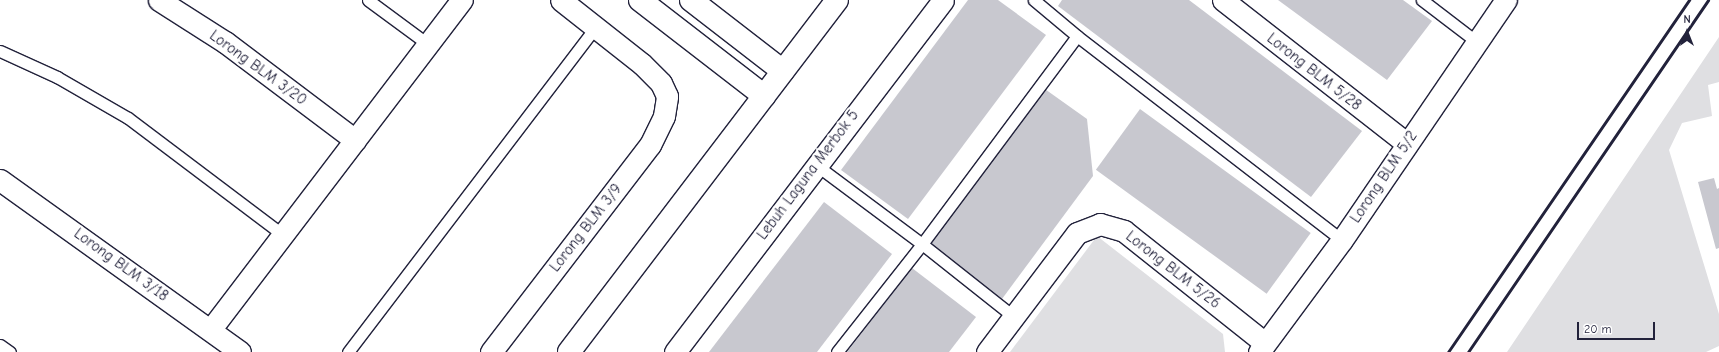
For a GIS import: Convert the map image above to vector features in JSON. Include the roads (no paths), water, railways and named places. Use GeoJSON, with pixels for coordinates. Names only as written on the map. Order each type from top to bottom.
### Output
{"type":"FeatureCollection","features":[{"type":"Feature","properties":{"kind":"street","name":"Lorong BLM 3/20"},"geometry":{"type":"LineString","coordinates":[[159,0],[225,42],[355,140]]}},
{"type":"Feature","properties":{"kind":"street"},"geometry":{"type":"LineString","coordinates":[[211,329],[462,0]]}},
{"type":"Feature","properties":{"kind":"street"},"geometry":{"type":"LineString","coordinates":[[561,0],[596,28]]}},
{"type":"Feature","properties":{"kind":"street"},"geometry":{"type":"LineString","coordinates":[[640,0],[764,96]]}},
{"type":"Feature","properties":{"kind":"street"},"geometry":{"type":"LineString","coordinates":[[691,0],[783,71]]}},
{"type":"Feature","properties":{"kind":"street"},"geometry":{"type":"LineString","coordinates":[[569,352],[837,0]]}},
{"type":"Feature","properties":{"kind":"street","name":"Lebuh Laguna Merbok 5"},"geometry":{"type":"LineString","coordinates":[[675,352],[943,0]]}},
{"type":"Feature","properties":{"kind":"street","name":"Lorong BLM 5/28"},"geometry":{"type":"LineString","coordinates":[[1222,0],[1406,144]]}},
{"type":"Feature","properties":{"kind":"street","name":"Lorong BLM 5/2"},"geometry":{"type":"LineString","coordinates":[[1262,347],[1342,240],[1406,144],[1506,0]]}},
{"type":"Feature","properties":{"kind":"street","name":"Lorong BLM 3/9"},"geometry":{"type":"LineString","coordinates":[[491,352],[650,145],[664,116],[667,96],[661,84],[642,64],[596,28]]}},
{"type":"Feature","properties":{"kind":"street","name":"Lorong BLM 3/18"},"geometry":{"type":"LineString","coordinates":[[3,189],[211,329],[240,352]]}},
{"type":"Feature","properties":{"kind":"street","name":"Lorong BLM 5/26"},"geometry":{"type":"LineString","coordinates":[[987,352],[1077,233],[1100,224],[1124,231],[1262,347]]}},
{"type":"Feature","properties":{"kind":"lane"},"geometry":{"type":"LineString","coordinates":[[368,0],[429,45]]}},
{"type":"Feature","properties":{"kind":"lane"},"geometry":{"type":"LineString","coordinates":[[1034,0],[1077,36],[1342,240]]}},
{"type":"Feature","properties":{"kind":"lane"},"geometry":{"type":"LineString","coordinates":[[1422,0],[1476,42]]}},
{"type":"Feature","properties":{"kind":"lane"},"geometry":{"type":"LineString","coordinates":[[348,352],[596,28]]}},
{"type":"Feature","properties":{"kind":"lane"},"geometry":{"type":"LineString","coordinates":[[837,352],[922,244],[1077,36]]}},
{"type":"Feature","properties":{"kind":"lane"},"geometry":{"type":"LineString","coordinates":[[0,51],[57,77],[128,118],[283,234]]}},
{"type":"Feature","properties":{"kind":"lane"},"geometry":{"type":"LineString","coordinates":[[816,165],[922,244],[1014,316]]}},
{"type":"Feature","properties":{"kind":"lane"},"geometry":{"type":"LineString","coordinates":[[0,345],[10,352]]}},
{"type":"Feature","properties":{"kind":"railway"},"geometry":{"type":"LineString","coordinates":[[1448,352],[1689,0]]}},
{"type":"Feature","properties":{"kind":"railway"},"geometry":{"type":"LineString","coordinates":[[1468,352],[1708,0]]}}]}
